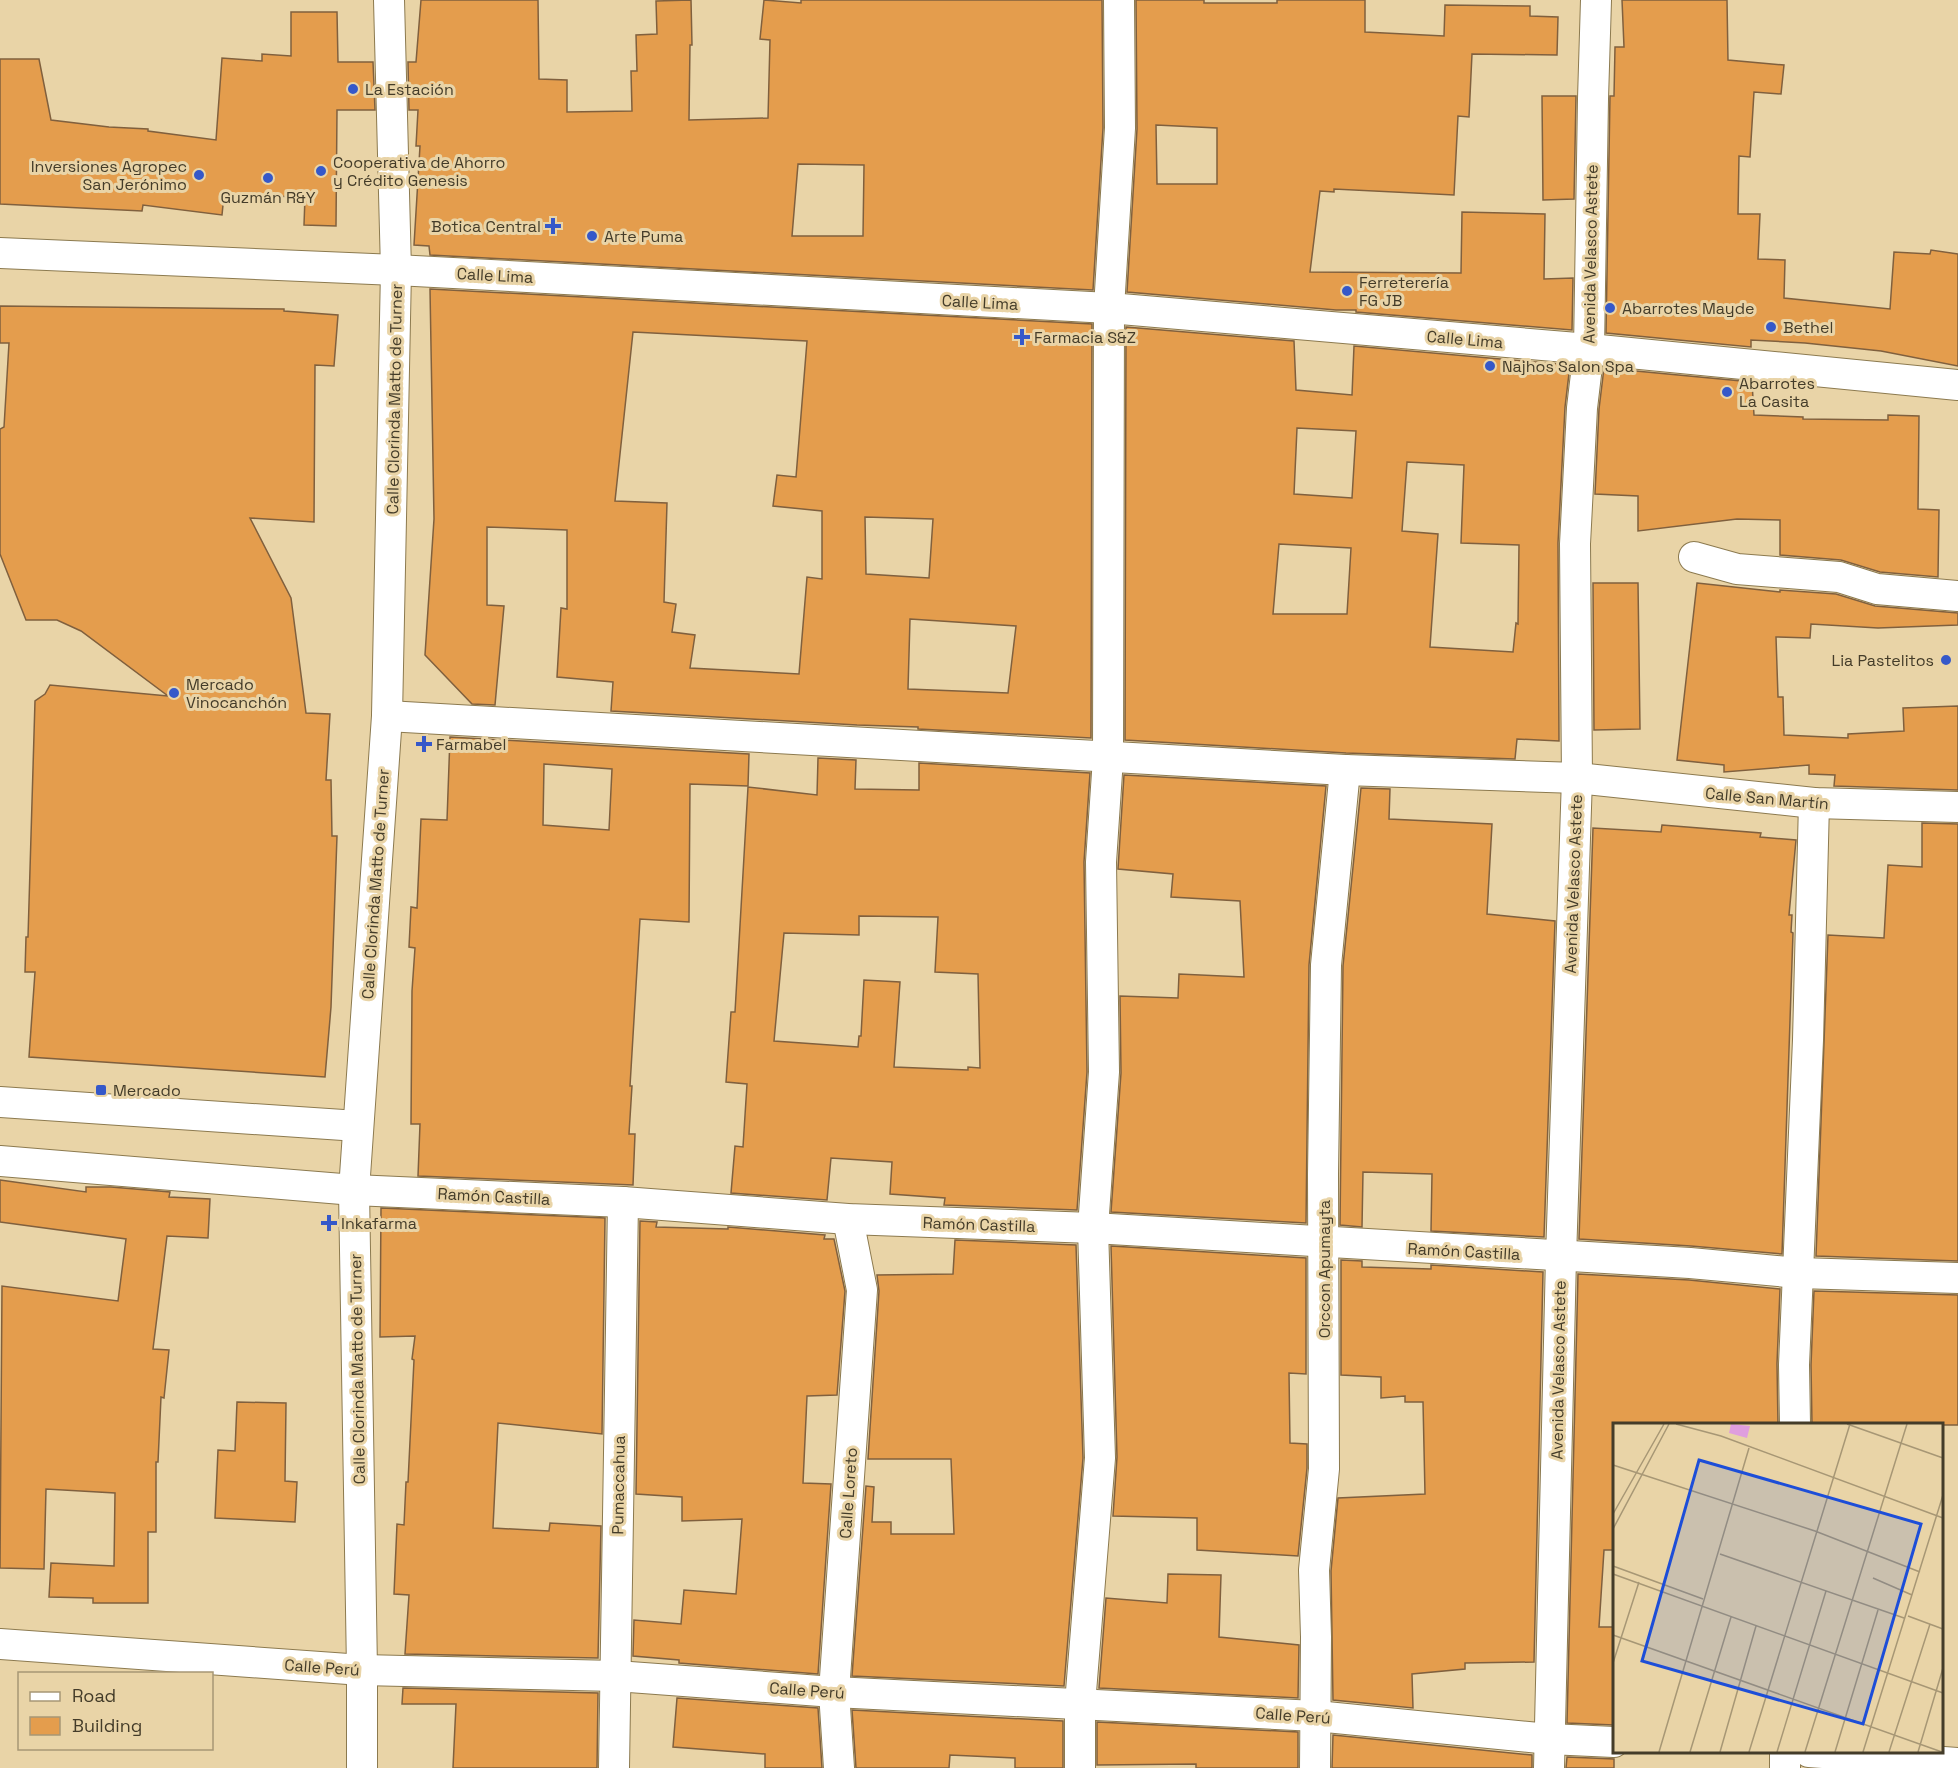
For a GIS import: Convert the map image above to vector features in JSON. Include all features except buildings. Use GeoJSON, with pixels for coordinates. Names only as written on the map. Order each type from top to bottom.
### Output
{"type":"FeatureCollection","features":[{"type":"Feature","properties":{"kind":"street","name":"Calle Clorinda Matto de Turner"},"geometry":{"type":"LineString","coordinates":[[362,1768],[354,1190],[387,716],[396,270],[389,0]]}},
{"type":"Feature","properties":{"kind":"street"},"geometry":{"type":"LineString","coordinates":[[1080,1768],[1080,1704],[1100,1458],[1093,1228],[1104,1072],[1101,862],[1108,758],[1109,308],[1120,128],[1119,0]]}},
{"type":"Feature","properties":{"kind":"street","name":"Avenida Velasco Astete"},"geometry":{"type":"LineString","coordinates":[[1549,1754],[1561,1257],[1577,778],[1575,544],[1582,408],[1589,349],[1596,0]]}},
{"type":"Feature","properties":{"kind":"street","name":"Calle Lima"},"geometry":{"type":"LineString","coordinates":[[0,253],[396,270],[1109,308],[1589,349],[1958,385]]}},
{"type":"Feature","properties":{"kind":"street"},"geometry":{"type":"LineString","coordinates":[[1694,557],[1737,569],[1839,577],[1877,589],[1958,596]]}},
{"type":"Feature","properties":{"kind":"street","name":"Calle San Martín"},"geometry":{"type":"LineString","coordinates":[[387,716],[1108,758],[1345,770],[1577,778],[1814,803],[1958,807]]}},
{"type":"Feature","properties":{"kind":"street","name":"Orccon Apumayta"},"geometry":{"type":"LineString","coordinates":[[1315,1768],[1314,1570],[1324,1469],[1323,1175],[1326,965],[1345,770]]}},
{"type":"Feature","properties":{"kind":"street"},"geometry":{"type":"LineString","coordinates":[[1794,1423],[1794,1365],[1808,1040],[1814,803]]}},
{"type":"Feature","properties":{"kind":"street"},"geometry":{"type":"LineString","coordinates":[[0,1102],[358,1126]]}},
{"type":"Feature","properties":{"kind":"street","name":"Ramón Castilla"},"geometry":{"type":"LineString","coordinates":[[0,1161],[354,1190],[623,1202],[848,1219],[1093,1228],[1690,1263],[1799,1273],[1958,1278]]}},
{"type":"Feature","properties":{"kind":"street","name":"Pumaccahua"},"geometry":{"type":"LineString","coordinates":[[614,1768],[623,1202]]}},
{"type":"Feature","properties":{"kind":"street","name":"Calle Loreto"},"geometry":{"type":"LineString","coordinates":[[839,1768],[834,1692],[861,1290],[848,1219]]}},
{"type":"Feature","properties":{"kind":"street","name":"Calle Perú"},"geometry":{"type":"LineString","coordinates":[[0,1644],[362,1670],[616,1676],[834,1692],[1316,1716],[1549,1754],[1613,1742]]}},
{"type":"Feature","properties":{"kind":"street"},"geometry":{"type":"LineString","coordinates":[[1823,1753],[1958,1763]]}},
{"type":"Feature","properties":{"kind":"place","name":"La Estación"},"geometry":{"type":"Point","coordinates":[353,89]}},
{"type":"Feature","properties":{"kind":"place","name":"Cooperativa de Ahorro y Crédito Genesis"},"geometry":{"type":"Point","coordinates":[321,171]}},
{"type":"Feature","properties":{"kind":"place","name":"Inversiones Agropec San Jerónimo"},"geometry":{"type":"Point","coordinates":[199,175]}},
{"type":"Feature","properties":{"kind":"place","name":"Guzmán R&Y"},"geometry":{"type":"Point","coordinates":[268,178]}},
{"type":"Feature","properties":{"kind":"place","name":"Botica Central"},"geometry":{"type":"Point","coordinates":[553,226]}},
{"type":"Feature","properties":{"kind":"place","name":"Arte Puma"},"geometry":{"type":"Point","coordinates":[592,236]}},
{"type":"Feature","properties":{"kind":"place","name":"Ferreterería FG JB"},"geometry":{"type":"Point","coordinates":[1347,291]}},
{"type":"Feature","properties":{"kind":"place","name":"Abarrotes Mayde"},"geometry":{"type":"Point","coordinates":[1610,308]}},
{"type":"Feature","properties":{"kind":"place","name":"Bethel"},"geometry":{"type":"Point","coordinates":[1771,327]}},
{"type":"Feature","properties":{"kind":"place","name":"Farmacia S&Z"},"geometry":{"type":"Point","coordinates":[1022,337]}},
{"type":"Feature","properties":{"kind":"place","name":"Najhos Salon Spa"},"geometry":{"type":"Point","coordinates":[1490,366]}},
{"type":"Feature","properties":{"kind":"place","name":"Abarrotes La Casita"},"geometry":{"type":"Point","coordinates":[1727,392]}},
{"type":"Feature","properties":{"kind":"place","name":"Lia Pastelitos"},"geometry":{"type":"Point","coordinates":[1946,660]}},
{"type":"Feature","properties":{"kind":"place","name":"Mercado Vinocanchón"},"geometry":{"type":"Point","coordinates":[174,693]}},
{"type":"Feature","properties":{"kind":"place","name":"Farmabel"},"geometry":{"type":"Point","coordinates":[424,744]}},
{"type":"Feature","properties":{"kind":"place","name":"Mercado"},"geometry":{"type":"Point","coordinates":[101,1090]}},
{"type":"Feature","properties":{"kind":"place","name":"Inkafarma"},"geometry":{"type":"Point","coordinates":[329,1223]}}]}
